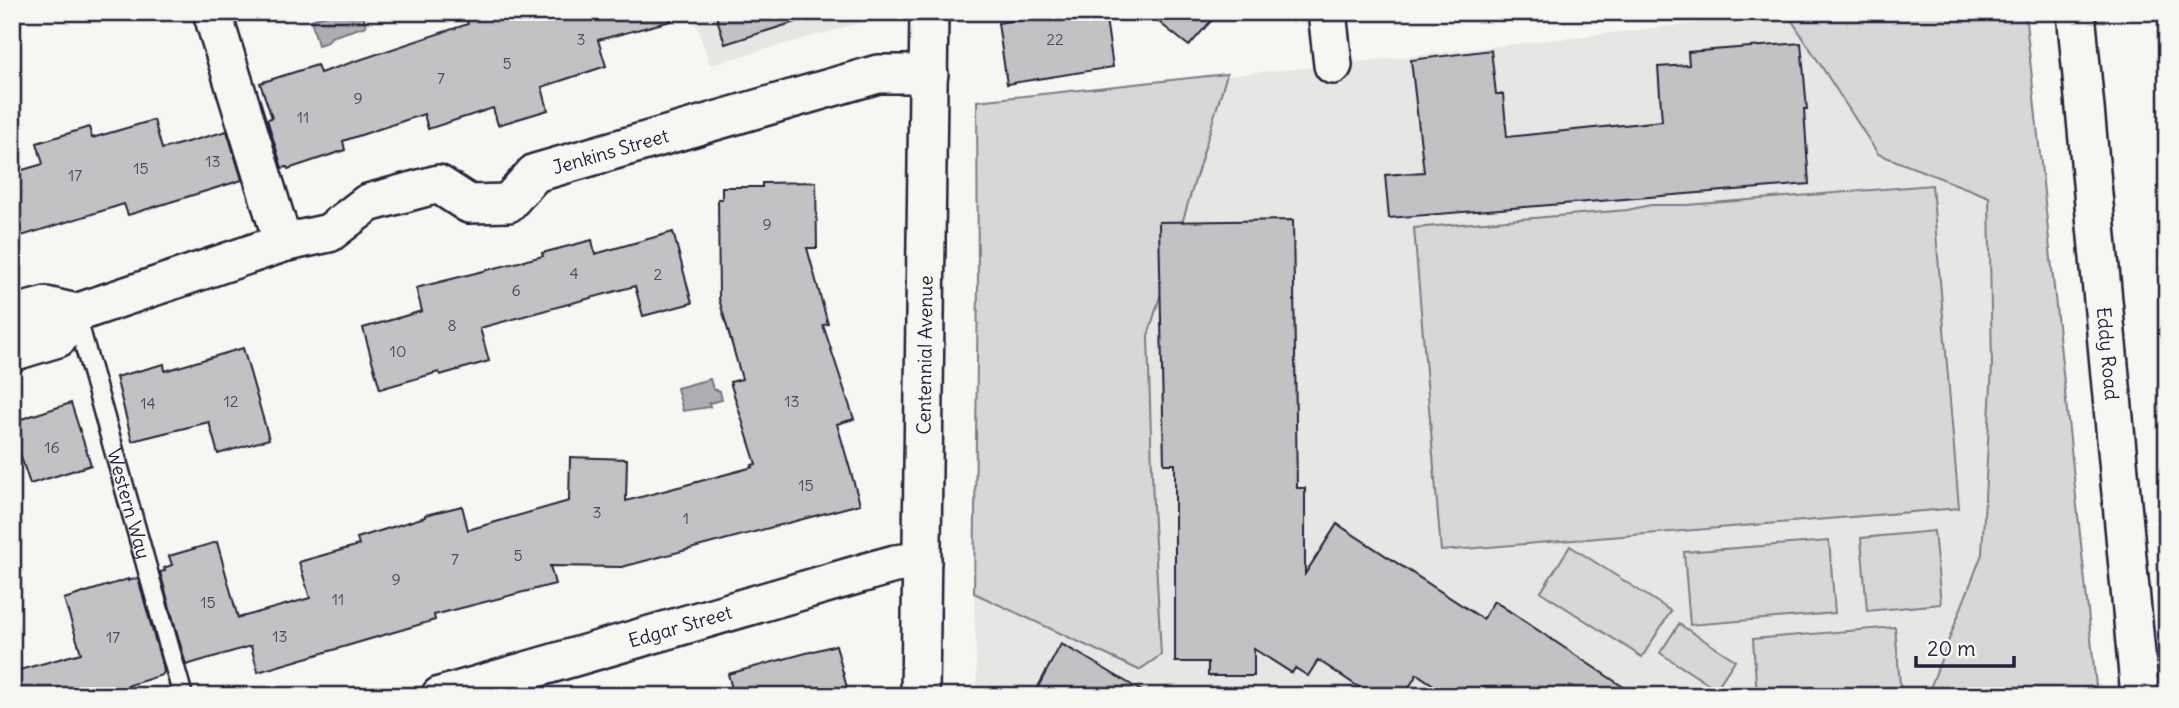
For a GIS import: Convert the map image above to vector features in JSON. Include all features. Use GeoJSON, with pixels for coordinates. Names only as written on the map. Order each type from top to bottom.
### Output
{"type":"FeatureCollection","features":[{"type":"Feature","properties":{"kind":"street"},"geometry":{"type":"LineString","coordinates":[[212,12],[283,243]]}},
{"type":"Feature","properties":{"kind":"street","name":"Centennial Avenue"},"geometry":{"type":"LineString","coordinates":[[920,696],[929,12]]}},
{"type":"Feature","properties":{"kind":"street"},"geometry":{"type":"LineString","coordinates":[[1327,12],[1333,65]]}},
{"type":"Feature","properties":{"kind":"street","name":"Eddy Road"},"geometry":{"type":"LineString","coordinates":[[2076,12],[2149,693]]}},
{"type":"Feature","properties":{"kind":"street","name":"Jenkins Street"},"geometry":{"type":"LineString","coordinates":[[12,315],[46,306],[76,313],[283,243],[329,233],[369,203],[438,184],[470,204],[508,203],[535,173],[878,74],[929,74]]}},
{"type":"Feature","properties":{"kind":"street"},"geometry":{"type":"LineString","coordinates":[[12,352],[58,338],[76,313]]}},
{"type":"Feature","properties":{"kind":"street","name":"Edgar Street"},"geometry":{"type":"LineString","coordinates":[[440,696],[877,569],[922,561]]}},
{"type":"Feature","properties":{"kind":"lane","name":"Western Way"},"geometry":{"type":"LineString","coordinates":[[76,313],[183,696]]}},
{"type":"Feature","properties":{"kind":"shaded area"},"geometry":{"type":"Polygon","coordinates":[[[336,12],[362,12],[366,26],[331,37],[328,42],[318,45],[311,20],[336,12]]]}},
{"type":"Feature","properties":{"kind":"shaded area"},"geometry":{"type":"Polygon","coordinates":[[[692,12],[870,12],[863,22],[710,65],[692,12]]]}},
{"type":"Feature","properties":{"kind":"shaded area"},"geometry":{"type":"Polygon","coordinates":[[[1795,12],[2025,12],[2097,696],[977,696],[974,593],[978,283],[977,101],[1333,65],[1795,12]]]}},
{"type":"Feature","properties":{"kind":"shaded area"},"geometry":{"type":"Polygon","coordinates":[[[2025,12],[2097,696],[1927,696],[1982,554],[1992,366],[1989,197],[1878,154],[1787,13],[2025,12]]]}},
{"type":"Feature","properties":{"kind":"shaded area"},"geometry":{"type":"Polygon","coordinates":[[[1227,74],[1148,336],[1161,655],[1139,670],[974,593],[978,283],[977,101],[1227,74]]]}},
{"type":"Feature","properties":{"kind":"shaded area"},"geometry":{"type":"Polygon","coordinates":[[[1932,185],[1959,508],[1441,551],[1414,228],[1627,210],[1651,205],[1687,205],[1932,185]]]}},
{"type":"Feature","properties":{"kind":"shaded area"},"geometry":{"type":"Polygon","coordinates":[[[710,379],[713,389],[720,391],[722,400],[709,403],[710,407],[683,411],[677,388],[710,379]]]}},
{"type":"Feature","properties":{"kind":"shaded area"},"geometry":{"type":"Polygon","coordinates":[[[1934,531],[1941,604],[1867,611],[1861,538],[1934,531]]]}},
{"type":"Feature","properties":{"kind":"shaded area"},"geometry":{"type":"Polygon","coordinates":[[[1829,541],[1835,613],[1690,625],[1684,552],[1829,541]]]}},
{"type":"Feature","properties":{"kind":"shaded area"},"geometry":{"type":"Polygon","coordinates":[[[1570,546],[1671,611],[1642,657],[1541,592],[1570,546]]]}},
{"type":"Feature","properties":{"kind":"shaded area"},"geometry":{"type":"Polygon","coordinates":[[[1679,624],[1735,660],[1716,689],[1660,653],[1679,624]]]}},
{"type":"Feature","properties":{"kind":"shaded area"},"geometry":{"type":"Polygon","coordinates":[[[1895,627],[1901,696],[1757,696],[1753,639],[1895,627]]]}},
{"type":"Feature","properties":{"kind":"building"},"geometry":{"type":"Polygon","coordinates":[[[479,12],[670,12],[671,21],[598,40],[606,66],[542,87],[548,110],[498,125],[493,108],[428,129],[424,114],[343,141],[345,150],[288,169],[282,168],[267,119],[272,118],[260,83],[317,65],[320,73],[468,24],[465,16],[479,12]]]}},
{"type":"Feature","properties":{"kind":"building"},"geometry":{"type":"Polygon","coordinates":[[[715,12],[807,12],[808,18],[725,44],[715,12]]]}},
{"type":"Feature","properties":{"kind":"building"},"geometry":{"type":"Polygon","coordinates":[[[1061,12],[1105,12],[1113,67],[1007,84],[998,23],[1061,12]]]}},
{"type":"Feature","properties":{"kind":"building"},"geometry":{"type":"Polygon","coordinates":[[[1146,12],[1219,12],[1189,46],[1146,12]]]}},
{"type":"Feature","properties":{"kind":"building"},"geometry":{"type":"Polygon","coordinates":[[[1801,43],[1807,109],[1804,109],[1809,184],[1389,218],[1385,175],[1424,172],[1411,60],[1491,50],[1496,94],[1503,94],[1507,137],[1662,121],[1658,67],[1689,65],[1688,52],[1801,43]]]}},
{"type":"Feature","properties":{"kind":"building"},"geometry":{"type":"Polygon","coordinates":[[[154,120],[162,149],[227,131],[242,180],[128,215],[124,204],[12,239],[12,173],[43,164],[37,143],[89,127],[92,138],[154,120]]]}},
{"type":"Feature","properties":{"kind":"building"},"geometry":{"type":"Polygon","coordinates":[[[816,182],[817,248],[807,248],[828,324],[823,325],[854,419],[837,424],[860,504],[622,567],[550,566],[555,584],[434,615],[435,620],[258,672],[251,646],[186,665],[160,572],[172,565],[169,556],[217,542],[238,618],[310,598],[299,562],[359,545],[357,538],[425,515],[462,506],[468,530],[569,501],[570,457],[627,459],[626,501],[753,467],[752,465],[756,464],[730,382],[742,379],[719,299],[718,199],[722,199],[722,187],[762,187],[762,183],[816,182]]]}},
{"type":"Feature","properties":{"kind":"building"},"geometry":{"type":"Polygon","coordinates":[[[1293,220],[1297,488],[1305,488],[1305,574],[1337,524],[1483,619],[1494,601],[1637,696],[1450,696],[1417,674],[1404,696],[1372,696],[1318,660],[1308,676],[1295,668],[1292,673],[1254,649],[1254,676],[1208,676],[1208,662],[1175,662],[1175,464],[1164,464],[1159,222],[1293,220]]]}},
{"type":"Feature","properties":{"kind":"building"},"geometry":{"type":"Polygon","coordinates":[[[673,232],[692,303],[643,316],[635,286],[480,328],[489,361],[380,389],[363,328],[422,311],[416,288],[543,256],[542,253],[592,240],[595,254],[673,232]]]}},
{"type":"Feature","properties":{"kind":"building"},"geometry":{"type":"Polygon","coordinates":[[[243,348],[269,439],[218,454],[209,422],[132,441],[116,377],[164,364],[165,371],[243,348]]]}},
{"type":"Feature","properties":{"kind":"building"},"geometry":{"type":"Polygon","coordinates":[[[71,403],[91,465],[30,484],[12,430],[12,422],[71,403]]]}},
{"type":"Feature","properties":{"kind":"building"},"geometry":{"type":"Polygon","coordinates":[[[138,578],[164,672],[162,675],[95,696],[12,696],[12,672],[81,653],[64,599],[138,578]]]}},
{"type":"Feature","properties":{"kind":"building"},"geometry":{"type":"Polygon","coordinates":[[[1061,644],[1078,653],[1150,696],[1033,696],[1061,644]]]}},
{"type":"Feature","properties":{"kind":"building"},"geometry":{"type":"Polygon","coordinates":[[[836,645],[849,696],[734,696],[728,674],[836,645]]]}}]}
